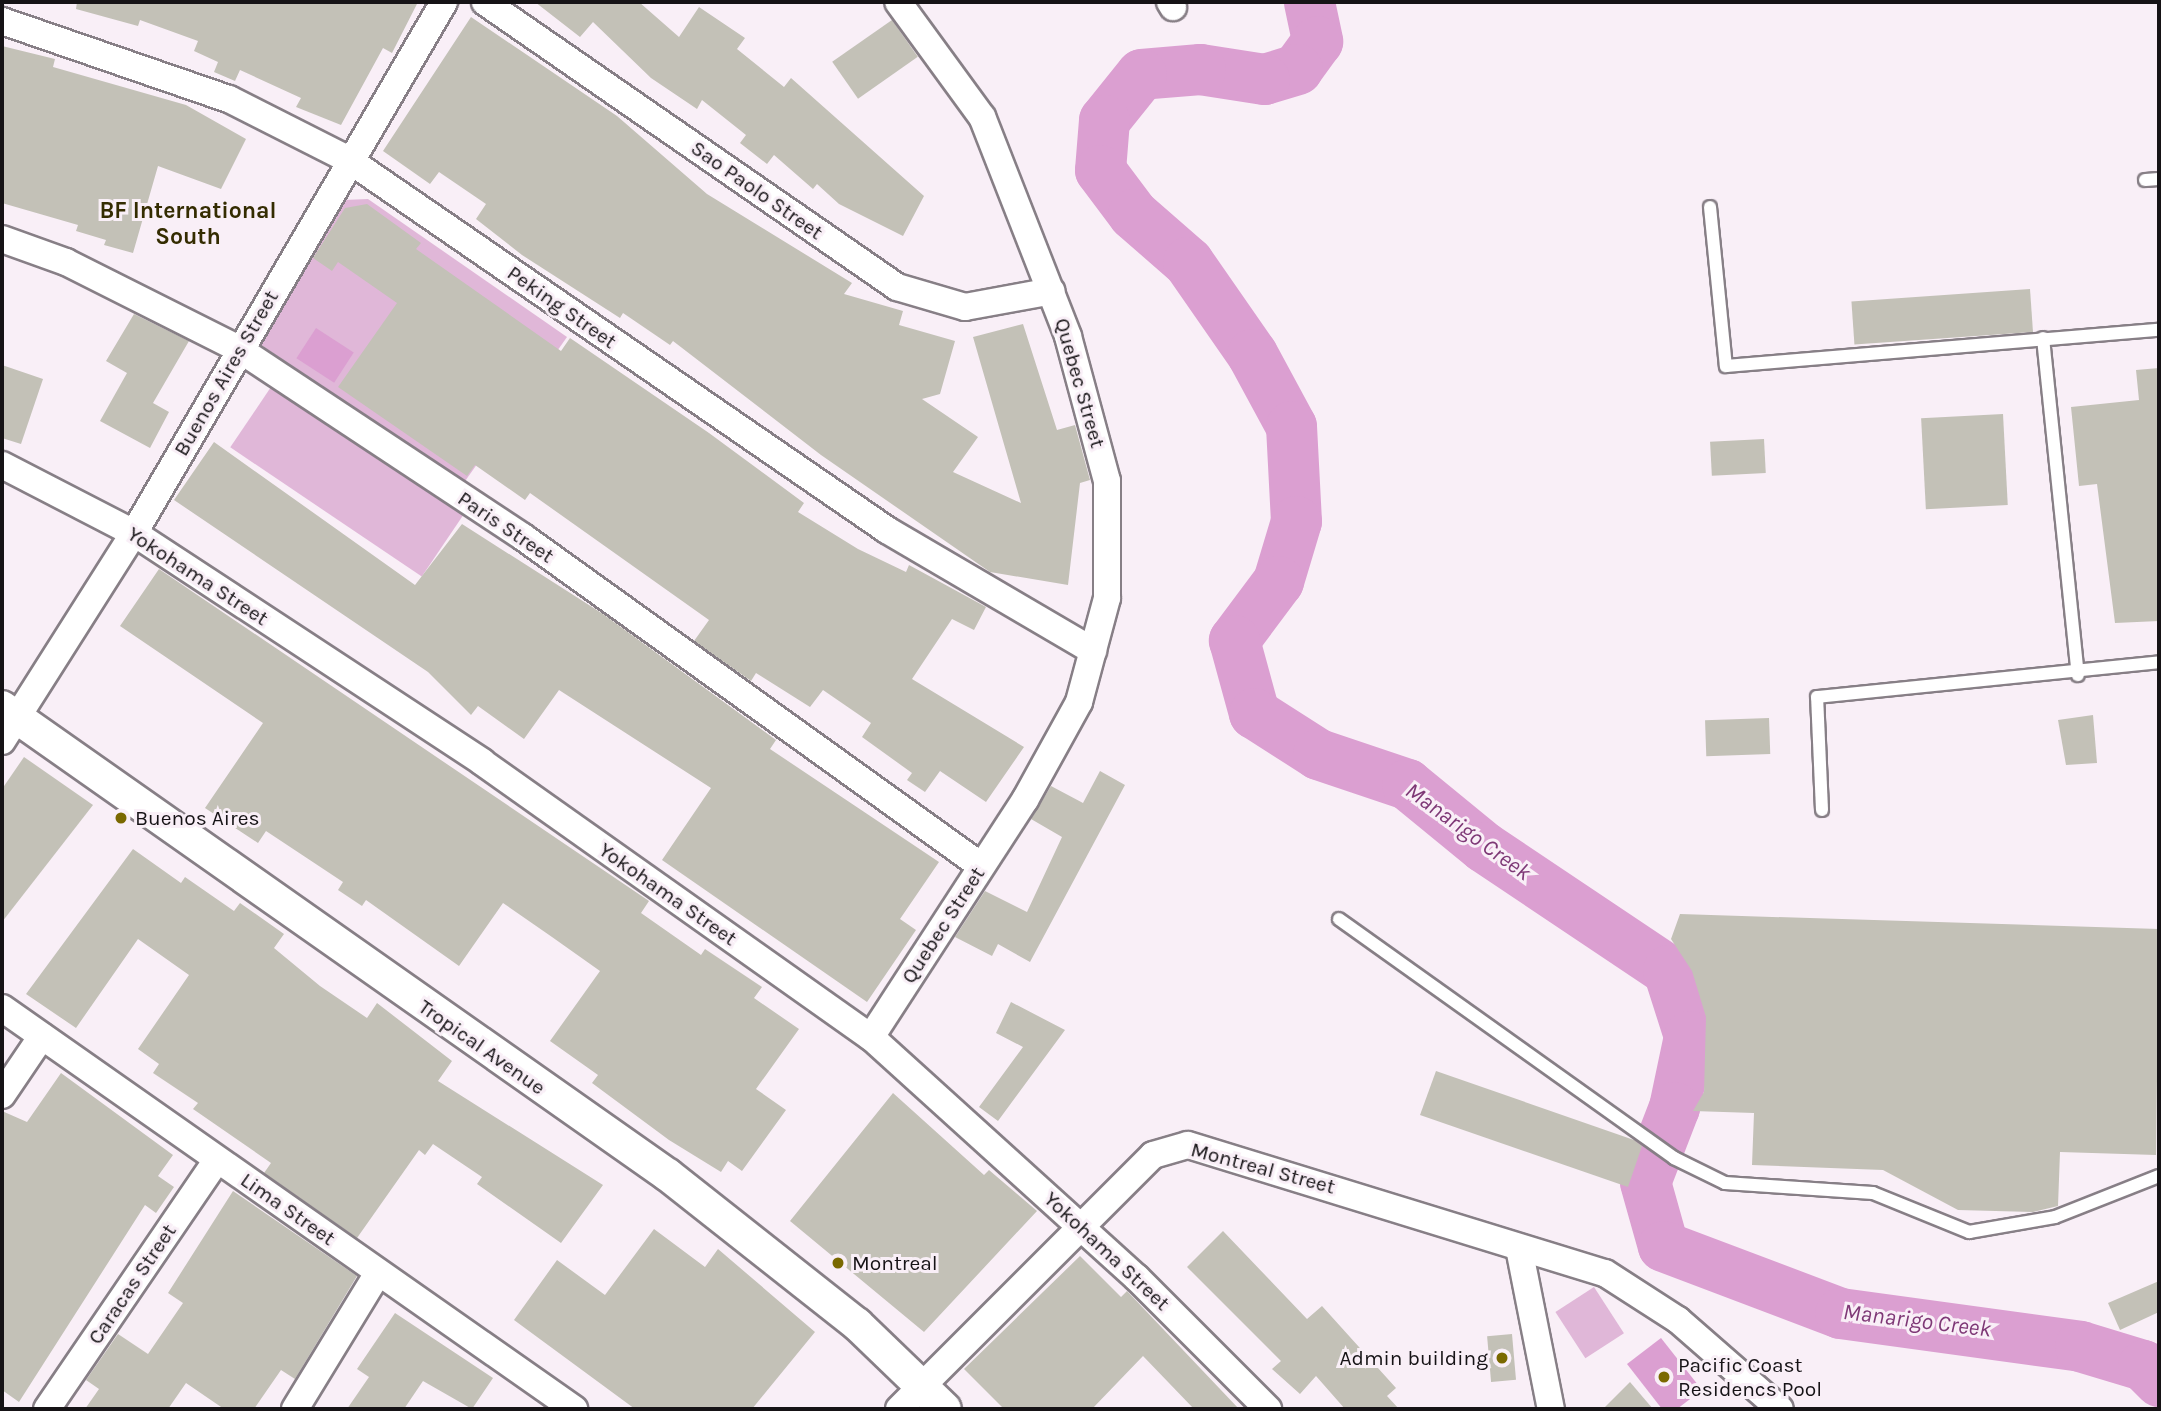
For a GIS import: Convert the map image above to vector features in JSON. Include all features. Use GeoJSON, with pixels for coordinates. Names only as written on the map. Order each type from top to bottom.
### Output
{"type":"FeatureCollection","features":[{"type":"Feature","properties":{"kind":"street","name":"Buenos Aires Street"},"geometry":{"type":"LineString","coordinates":[[7,722],[134,533],[349,160],[444,2]]}},
{"type":"Feature","properties":{"kind":"street","name":"Sao Paolo Street"},"geometry":{"type":"LineString","coordinates":[[485,2],[897,287],[965,307],[1052,290]]}},
{"type":"Feature","properties":{"kind":"street","name":"Quebec Street"},"geometry":{"type":"LineString","coordinates":[[871,1037],[981,866],[1079,702],[1107,598],[1107,481],[1092,406],[1052,290],[982,117],[898,2]]}},
{"type":"Feature","properties":{"kind":"street","name":"Peking Street"},"geometry":{"type":"LineString","coordinates":[[2,21],[229,99],[349,160],[887,530],[1093,651]]}},
{"type":"Feature","properties":{"kind":"street","name":"Paris Street"},"geometry":{"type":"LineString","coordinates":[[2,239],[66,262],[239,349],[523,537],[981,866]]}},
{"type":"Feature","properties":{"kind":"street","name":"Yokohama Street"},"geometry":{"type":"LineString","coordinates":[[2,465],[134,533],[482,762],[871,1037],[1079,1225],[1268,1409]]}},
{"type":"Feature","properties":{"kind":"street","name":"Tropical Avenue"},"geometry":{"type":"LineString","coordinates":[[7,722],[668,1175],[857,1324],[945,1409]]}},
{"type":"Feature","properties":{"kind":"street","name":"Lima Street"},"geometry":{"type":"LineString","coordinates":[[2,1008],[574,1409]]}},
{"type":"Feature","properties":{"kind":"street"},"geometry":{"type":"LineString","coordinates":[[2,1095],[42,1036]]}},
{"type":"Feature","properties":{"kind":"street","name":"Montreal Street"},"geometry":{"type":"LineString","coordinates":[[899,1409],[1079,1225],[1153,1155],[1188,1145],[1519,1248],[1638,1290],[1780,1409]]}},
{"type":"Feature","properties":{"kind":"street","name":"Caracas Street"},"geometry":{"type":"LineString","coordinates":[[47,1409],[217,1160]]}},
{"type":"Feature","properties":{"kind":"street"},"geometry":{"type":"LineString","coordinates":[[1519,1248],[1551,1409]]}},
{"type":"Feature","properties":{"kind":"street"},"geometry":{"type":"LineString","coordinates":[[295,1409],[378,1273]]}},
{"type":"Feature","properties":{"kind":"lane"},"geometry":{"type":"LineString","coordinates":[[2145,180],[2159,179]]}},
{"type":"Feature","properties":{"kind":"lane"},"geometry":{"type":"LineString","coordinates":[[1710,207],[1726,366],[2159,330]]}},
{"type":"Feature","properties":{"kind":"lane"},"geometry":{"type":"LineString","coordinates":[[2043,338],[2078,676]]}},
{"type":"Feature","properties":{"kind":"lane"},"geometry":{"type":"LineString","coordinates":[[1822,810],[1817,697],[2078,676],[2159,662]]}},
{"type":"Feature","properties":{"kind":"lane"},"geometry":{"type":"LineString","coordinates":[[1339,919],[1674,1158],[1725,1183],[1873,1193],[1969,1232],[2055,1217],[2159,1176]]}},
{"type":"Feature","properties":{"kind":"shaded area"},"geometry":{"type":"Polygon","coordinates":[[[368,199],[567,337],[463,484],[257,342],[343,200],[368,199]]]}},
{"type":"Feature","properties":{"kind":"shaded area"},"geometry":{"type":"Polygon","coordinates":[[[316,328],[354,353],[334,383],[296,358],[316,328]]]}},
{"type":"Feature","properties":{"kind":"shaded area"},"geometry":{"type":"Polygon","coordinates":[[[275,381],[467,510],[422,576],[230,447],[275,381]]]}},
{"type":"Feature","properties":{"kind":"shaded area"},"geometry":{"type":"Polygon","coordinates":[[[1594,1287],[1624,1333],[1585,1358],[1555,1312],[1594,1287]]]}},
{"type":"Feature","properties":{"kind":"shaded area","name":"Pacific Coast Residencs Pool"},"geometry":{"type":"Polygon","coordinates":[[[1661,1338],[1702,1390],[1677,1409],[1662,1409],[1627,1364],[1661,1338]]]}},
{"type":"Feature","properties":{"kind":"building"},"geometry":{"type":"Polygon","coordinates":[[[77,2],[418,2],[392,53],[383,48],[341,125],[296,107],[301,98],[240,70],[235,81],[214,72],[218,62],[194,51],[198,41],[140,20],[138,26],[76,9],[77,2]]]}},
{"type":"Feature","properties":{"kind":"building"},"geometry":{"type":"Polygon","coordinates":[[[535,2],[639,2],[679,37],[699,7],[745,38],[737,49],[784,87],[791,78],[924,196],[903,236],[839,204],[817,184],[813,189],[774,155],[767,164],[740,143],[746,135],[702,100],[697,109],[651,78],[593,22],[580,37],[535,2]]]}},
{"type":"Feature","properties":{"kind":"building"},"geometry":{"type":"Polygon","coordinates":[[[471,17],[617,116],[707,194],[852,283],[844,294],[903,311],[899,325],[955,341],[940,394],[922,399],[978,437],[953,472],[1021,503],[973,337],[1023,324],[1057,430],[1075,425],[1090,480],[1080,483],[1068,585],[990,572],[821,455],[673,341],[670,345],[623,313],[620,318],[522,255],[476,219],[486,204],[439,172],[430,184],[383,151],[471,17]]]}},
{"type":"Feature","properties":{"kind":"building"},"geometry":{"type":"Polygon","coordinates":[[[892,20],[918,57],[858,99],[832,62],[892,20]]]}},
{"type":"Feature","properties":{"kind":"building"},"geometry":{"type":"Polygon","coordinates":[[[2,46],[55,59],[53,67],[186,105],[246,139],[221,189],[158,166],[133,253],[104,245],[106,240],[76,231],[78,225],[2,203],[2,46]]]}},
{"type":"Feature","properties":{"kind":"building"},"geometry":{"type":"Polygon","coordinates":[[[367,204],[421,243],[416,249],[561,351],[570,338],[709,433],[804,503],[798,512],[858,549],[906,572],[909,565],[986,607],[974,630],[952,619],[912,679],[1024,747],[986,802],[940,771],[925,792],[907,780],[912,773],[862,737],[871,723],[823,690],[810,707],[756,673],[751,681],[694,641],[709,620],[530,493],[525,500],[475,465],[467,476],[338,387],[397,303],[338,262],[332,271],[313,258],[345,208],[367,204]]]}},
{"type":"Feature","properties":{"kind":"building"},"geometry":{"type":"Polygon","coordinates":[[[2030,289],[2033,332],[1854,344],[1851,301],[2030,289]]]}},
{"type":"Feature","properties":{"kind":"building"},"geometry":{"type":"Polygon","coordinates":[[[134,314],[189,341],[153,403],[169,412],[150,448],[100,421],[127,373],[106,361],[134,314]]]}},
{"type":"Feature","properties":{"kind":"building"},"geometry":{"type":"Polygon","coordinates":[[[2,365],[43,379],[21,444],[2,438],[2,365]]]}},
{"type":"Feature","properties":{"kind":"building"},"geometry":{"type":"Polygon","coordinates":[[[2159,368],[2159,621],[2115,623],[2097,484],[2079,486],[2071,407],[2139,400],[2136,370],[2159,368]]]}},
{"type":"Feature","properties":{"kind":"building"},"geometry":{"type":"Polygon","coordinates":[[[2003,414],[2008,505],[1926,509],[1921,418],[2003,414]]]}},
{"type":"Feature","properties":{"kind":"building"},"geometry":{"type":"Polygon","coordinates":[[[1764,439],[1766,473],[1712,476],[1710,442],[1764,439]]]}},
{"type":"Feature","properties":{"kind":"building"},"geometry":{"type":"Polygon","coordinates":[[[214,442],[415,585],[462,524],[603,614],[776,740],[770,749],[939,862],[900,919],[916,930],[867,1002],[662,860],[711,788],[559,690],[524,739],[478,706],[471,715],[428,672],[174,500],[214,442]]]}},
{"type":"Feature","properties":{"kind":"building"},"geometry":{"type":"Polygon","coordinates":[[[159,569],[649,901],[641,913],[701,955],[705,949],[762,987],[754,998],[799,1029],[756,1089],[786,1110],[742,1171],[728,1161],[721,1172],[669,1140],[592,1083],[598,1075],[550,1041],[600,971],[503,903],[459,966],[366,900],[362,906],[338,890],[343,882],[266,831],[258,843],[205,808],[263,723],[120,626],[159,569]]]}},
{"type":"Feature","properties":{"kind":"building"},"geometry":{"type":"Polygon","coordinates":[[[2093,715],[2097,763],[2066,765],[2058,720],[2093,715]]]}},
{"type":"Feature","properties":{"kind":"building"},"geometry":{"type":"Polygon","coordinates":[[[1769,718],[1770,754],[1706,756],[1705,720],[1769,718]]]}},
{"type":"Feature","properties":{"kind":"building"},"geometry":{"type":"Polygon","coordinates":[[[24,757],[93,805],[2,922],[2,789],[24,757]]]}},
{"type":"Feature","properties":{"kind":"building"},"geometry":{"type":"Polygon","coordinates":[[[1100,771],[1125,785],[1030,962],[998,944],[992,956],[955,937],[985,891],[1027,912],[1062,837],[1031,819],[1051,786],[1083,803],[1100,771]]]}},
{"type":"Feature","properties":{"kind":"building"},"geometry":{"type":"Polygon","coordinates":[[[133,849],[181,883],[185,877],[234,911],[240,903],[284,934],[274,948],[320,986],[367,1018],[377,1003],[452,1061],[438,1081],[603,1185],[561,1243],[477,1184],[482,1177],[433,1144],[425,1155],[419,1150],[357,1238],[264,1173],[271,1163],[193,1109],[198,1103],[153,1073],[159,1064],[138,1049],[189,975],[138,939],[76,1028],[26,994],[133,849]]]}},
{"type":"Feature","properties":{"kind":"building"},"geometry":{"type":"Polygon","coordinates":[[[1680,914],[2159,929],[2156,1155],[2060,1152],[2058,1206],[2033,1212],[1958,1210],[1883,1170],[1752,1165],[1754,1113],[1693,1111],[1704,1092],[1706,1017],[1692,971],[1671,939],[1680,914]]]}},
{"type":"Feature","properties":{"kind":"building"},"geometry":{"type":"Polygon","coordinates":[[[1011,1002],[1065,1030],[998,1121],[979,1107],[1023,1047],[996,1033],[1011,1002]]]}},
{"type":"Feature","properties":{"kind":"building"},"geometry":{"type":"Polygon","coordinates":[[[1436,1071],[1634,1140],[1642,1146],[1628,1187],[1420,1115],[1436,1071]]]}},
{"type":"Feature","properties":{"kind":"building"},"geometry":{"type":"Polygon","coordinates":[[[61,1073],[173,1155],[158,1176],[174,1187],[156,1213],[145,1205],[19,1402],[2,1390],[2,1111],[27,1122],[61,1073]]]}},
{"type":"Feature","properties":{"kind":"building"},"geometry":{"type":"Polygon","coordinates":[[[893,1093],[984,1175],[989,1170],[1037,1211],[924,1332],[790,1221],[893,1093]]]}},
{"type":"Feature","properties":{"kind":"building"},"geometry":{"type":"Polygon","coordinates":[[[233,1191],[357,1276],[295,1379],[281,1370],[254,1409],[224,1409],[186,1383],[168,1409],[85,1409],[99,1389],[86,1380],[118,1334],[148,1354],[183,1303],[168,1293],[233,1191]]]}},
{"type":"Feature","properties":{"kind":"building"},"geometry":{"type":"Polygon","coordinates":[[[654,1229],[705,1267],[718,1249],[815,1332],[752,1409],[635,1409],[514,1320],[557,1260],[605,1295],[654,1229]]]}},
{"type":"Feature","properties":{"kind":"building"},"geometry":{"type":"Polygon","coordinates":[[[1223,1231],[1307,1319],[1322,1306],[1396,1388],[1387,1396],[1399,1409],[1345,1409],[1316,1376],[1300,1394],[1272,1369],[1281,1361],[1187,1267],[1223,1231]]]}},
{"type":"Feature","properties":{"kind":"building"},"geometry":{"type":"Polygon","coordinates":[[[1080,1256],[1121,1297],[1127,1291],[1239,1409],[1194,1409],[1143,1356],[1092,1409],[1004,1409],[964,1369],[1080,1256]]]}},
{"type":"Feature","properties":{"kind":"building"},"geometry":{"type":"Polygon","coordinates":[[[2159,1281],[2159,1312],[2120,1330],[2108,1303],[2159,1281]]]}},
{"type":"Feature","properties":{"kind":"building"},"geometry":{"type":"Polygon","coordinates":[[[395,1313],[493,1378],[472,1409],[423,1381],[404,1409],[347,1409],[369,1377],[357,1369],[395,1313]]]}},
{"type":"Feature","properties":{"kind":"building","name":"Admin building"},"geometry":{"type":"Polygon","coordinates":[[[1512,1334],[1516,1380],[1491,1382],[1487,1336],[1512,1334]]]}},
{"type":"Feature","properties":{"kind":"building"},"geometry":{"type":"Polygon","coordinates":[[[1630,1382],[1653,1409],[1603,1409],[1630,1382]]]}},
{"type":"Feature","properties":{"kind":"waterway","name":"Manarigo Creek"},"geometry":{"type":"LineString","coordinates":[[1309,2],[1317,41],[1297,69],[1264,79],[1200,69],[1141,74],[1104,120],[1100,170],[1133,214],[1188,262],[1252,354],[1291,426],[1296,521],[1278,581],[1234,640],[1254,713],[1318,754],[1407,784],[1484,847],[1668,970],[1689,1036],[1674,1107],[1645,1182],[1663,1246],[1840,1313],[2080,1346],[2143,1365],[2159,1381]]}},
{"type":"Feature","properties":{"kind":"place","name":"Buenos Aires"},"geometry":{"type":"Point","coordinates":[121,818]}},
{"type":"Feature","properties":{"kind":"place","name":"Montreal"},"geometry":{"type":"Point","coordinates":[838,1263]}},
{"type":"Feature","properties":{"kind":"place","name":"Admin building"},"geometry":{"type":"Point","coordinates":[1502,1358]}},
{"type":"Feature","properties":{"kind":"place","name":"Pacific Coast Residencs Pool"},"geometry":{"type":"Point","coordinates":[1664,1377]}},
{"type":"Feature","properties":{"kind":"district","name":"BF International South"},"geometry":{"type":"Point","coordinates":[188,224]}}]}
